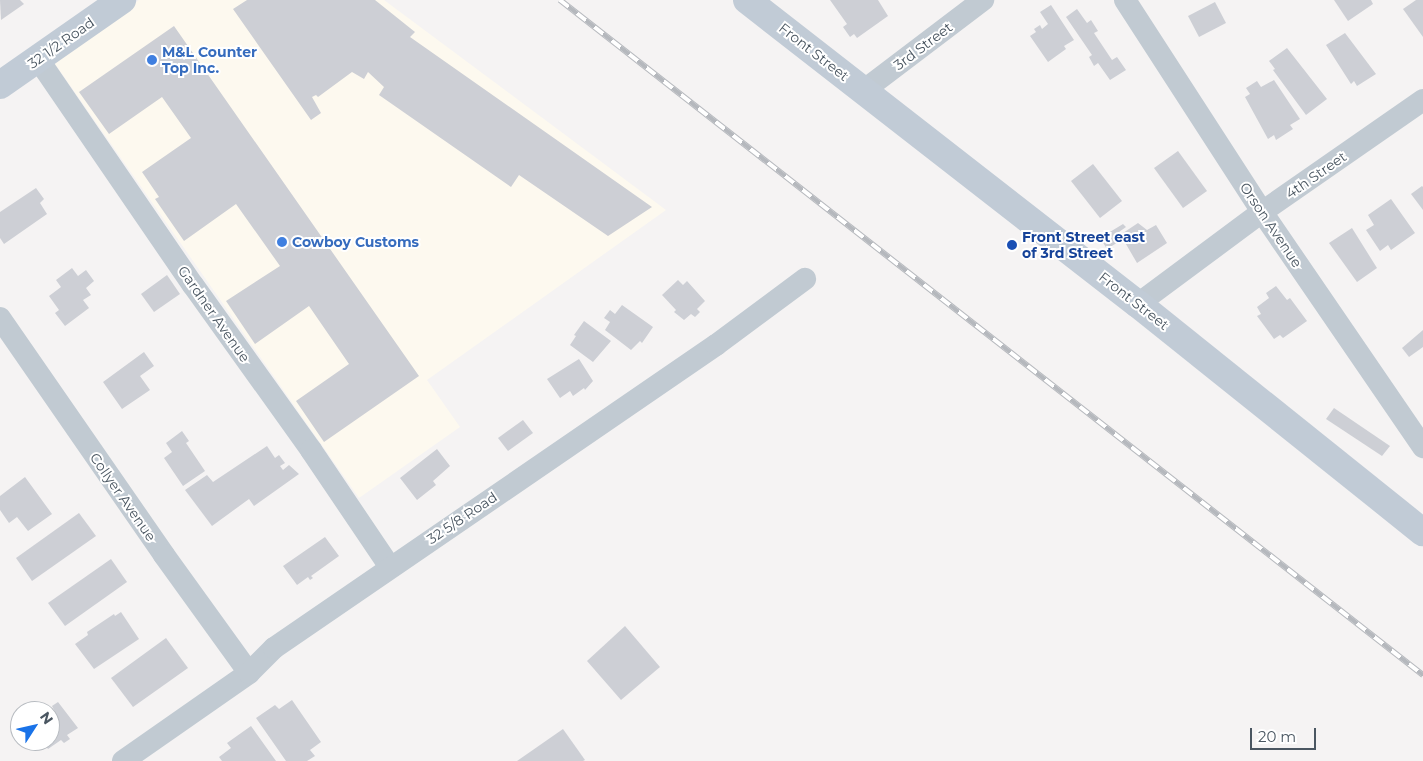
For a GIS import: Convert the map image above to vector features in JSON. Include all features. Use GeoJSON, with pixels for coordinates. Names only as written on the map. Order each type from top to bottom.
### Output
{"type":"FeatureCollection","features":[{"type":"Feature","properties":{"kind":"street","name":"32 1/2 Road"},"geometry":{"type":"LineString","coordinates":[[0,85],[122,0]]}},
{"type":"Feature","properties":{"kind":"street","name":"Front Street"},"geometry":{"type":"LineString","coordinates":[[746,0],[1138,304],[1423,532]]}},
{"type":"Feature","properties":{"kind":"street","name":"3rd Street"},"geometry":{"type":"LineString","coordinates":[[864,91],[983,0]]}},
{"type":"Feature","properties":{"kind":"street","name":"Orson Avenue"},"geometry":{"type":"LineString","coordinates":[[1125,0],[1153,47],[1262,212],[1423,447]]}},
{"type":"Feature","properties":{"kind":"street","name":"Gardner Avenue"},"geometry":{"type":"LineString","coordinates":[[38,59],[193,285],[311,450],[390,567]]}},
{"type":"Feature","properties":{"kind":"street","name":"4th Street"},"geometry":{"type":"LineString","coordinates":[[1138,304],[1262,212],[1423,100]]}},
{"type":"Feature","properties":{"kind":"street","name":"32 5/8 Road"},"geometry":{"type":"LineString","coordinates":[[123,761],[249,674],[274,648],[716,345],[805,279]]}},
{"type":"Feature","properties":{"kind":"street","name":"Collyer Avenue"},"geometry":{"type":"LineString","coordinates":[[0,318],[249,674]]}},
{"type":"Feature","properties":{"kind":"shaded area"},"geometry":{"type":"Polygon","coordinates":[[[139,0],[384,0],[666,210],[427,380],[460,427],[359,498],[53,61],[139,0]]]}},
{"type":"Feature","properties":{"kind":"building"},"geometry":{"type":"Polygon","coordinates":[[[0,0],[20,0],[24,4],[1,20],[0,0]]]}},
{"type":"Feature","properties":{"kind":"building"},"geometry":{"type":"Polygon","coordinates":[[[247,0],[375,0],[415,32],[410,37],[652,207],[608,236],[519,175],[511,187],[379,95],[384,87],[368,72],[364,79],[352,72],[318,97],[316,95],[312,97],[321,113],[311,120],[233,9],[247,0]]]}},
{"type":"Feature","properties":{"kind":"building"},"geometry":{"type":"Polygon","coordinates":[[[830,0],[878,0],[888,16],[857,38],[854,34],[850,37],[843,27],[847,24],[830,0]]]}},
{"type":"Feature","properties":{"kind":"building"},"geometry":{"type":"Polygon","coordinates":[[[1334,0],[1371,0],[1373,4],[1348,21],[1334,0]]]}},
{"type":"Feature","properties":{"kind":"building"},"geometry":{"type":"Polygon","coordinates":[[[1416,0],[1423,0],[1423,37],[1403,9],[1416,0]]]}},
{"type":"Feature","properties":{"kind":"building"},"geometry":{"type":"Polygon","coordinates":[[[1215,2],[1226,23],[1199,37],[1188,16],[1215,2]]]}},
{"type":"Feature","properties":{"kind":"building"},"geometry":{"type":"Polygon","coordinates":[[[1051,5],[1074,40],[1064,46],[1066,49],[1048,62],[1030,36],[1036,32],[1034,29],[1040,25],[1042,29],[1048,24],[1040,12],[1051,5]]]}},
{"type":"Feature","properties":{"kind":"building"},"geometry":{"type":"Polygon","coordinates":[[[1077,9],[1087,23],[1091,20],[1098,31],[1094,33],[1112,60],[1117,57],[1126,70],[1110,80],[1098,63],[1094,66],[1089,57],[1092,55],[1066,17],[1077,9]]]}},
{"type":"Feature","properties":{"kind":"building"},"geometry":{"type":"Polygon","coordinates":[[[174,26],[419,376],[324,442],[296,401],[349,364],[309,306],[255,344],[226,301],[280,266],[236,204],[184,241],[155,199],[159,197],[142,172],[191,138],[162,97],[109,134],[79,92],[174,26]]]}},
{"type":"Feature","properties":{"kind":"building"},"geometry":{"type":"Polygon","coordinates":[[[1345,33],[1376,74],[1357,86],[1354,81],[1351,84],[1326,45],[1345,33]]]}},
{"type":"Feature","properties":{"kind":"building"},"geometry":{"type":"Polygon","coordinates":[[[1287,48],[1327,99],[1306,115],[1273,70],[1275,69],[1269,61],[1287,48]]]}},
{"type":"Feature","properties":{"kind":"building"},"geometry":{"type":"Polygon","coordinates":[[[1274,80],[1300,119],[1290,125],[1293,129],[1276,140],[1274,135],[1268,139],[1245,97],[1250,94],[1246,88],[1257,81],[1261,87],[1274,80]]]}},
{"type":"Feature","properties":{"kind":"building"},"geometry":{"type":"Polygon","coordinates":[[[1178,151],[1207,191],[1183,208],[1154,168],[1178,151]]]}},
{"type":"Feature","properties":{"kind":"building"},"geometry":{"type":"Polygon","coordinates":[[[1093,164],[1122,201],[1100,218],[1071,181],[1093,164]]]}},
{"type":"Feature","properties":{"kind":"building"},"geometry":{"type":"Polygon","coordinates":[[[1423,187],[1423,210],[1411,194],[1423,187]]]}},
{"type":"Feature","properties":{"kind":"building"},"geometry":{"type":"Polygon","coordinates":[[[36,188],[44,199],[40,203],[47,214],[4,244],[0,238],[0,212],[36,188]]]}},
{"type":"Feature","properties":{"kind":"building"},"geometry":{"type":"Polygon","coordinates":[[[1391,199],[1415,233],[1391,250],[1388,245],[1380,251],[1366,230],[1374,225],[1368,215],[1391,199]]]}},
{"type":"Feature","properties":{"kind":"building"},"geometry":{"type":"Polygon","coordinates":[[[1138,223],[1147,230],[1156,225],[1167,243],[1137,263],[1123,239],[1107,249],[1100,238],[1123,224],[1126,227],[1119,232],[1120,235],[1138,223]]]}},
{"type":"Feature","properties":{"kind":"building"},"geometry":{"type":"Polygon","coordinates":[[[1352,228],[1377,268],[1357,282],[1329,243],[1352,228]]]}},
{"type":"Feature","properties":{"kind":"building"},"geometry":{"type":"Polygon","coordinates":[[[72,268],[78,276],[86,270],[94,281],[86,288],[91,295],[83,300],[89,308],[65,326],[55,313],[59,310],[49,296],[61,287],[56,280],[72,268]]]}},
{"type":"Feature","properties":{"kind":"building"},"geometry":{"type":"Polygon","coordinates":[[[167,275],[180,294],[154,312],[141,294],[167,275]]]}},
{"type":"Feature","properties":{"kind":"building"},"geometry":{"type":"Polygon","coordinates":[[[678,280],[683,285],[687,281],[705,301],[697,309],[700,312],[695,317],[691,314],[684,320],[674,312],[676,310],[662,295],[678,280]]]}},
{"type":"Feature","properties":{"kind":"building"},"geometry":{"type":"Polygon","coordinates":[[[1276,286],[1287,300],[1290,298],[1307,321],[1283,338],[1280,335],[1274,339],[1257,316],[1261,314],[1257,307],[1269,298],[1266,293],[1276,286]]]}},
{"type":"Feature","properties":{"kind":"building"},"geometry":{"type":"Polygon","coordinates":[[[622,305],[653,327],[642,343],[640,341],[631,350],[605,330],[610,322],[604,318],[610,310],[615,314],[622,305]]]}},
{"type":"Feature","properties":{"kind":"building"},"geometry":{"type":"Polygon","coordinates":[[[584,321],[611,341],[593,362],[570,345],[576,336],[574,335],[584,321]]]}},
{"type":"Feature","properties":{"kind":"building"},"geometry":{"type":"Polygon","coordinates":[[[1423,330],[1423,347],[1409,357],[1402,348],[1423,330]]]}},
{"type":"Feature","properties":{"kind":"building"},"geometry":{"type":"Polygon","coordinates":[[[144,352],[154,366],[140,376],[150,390],[122,409],[103,382],[144,352]]]}},
{"type":"Feature","properties":{"kind":"building"},"geometry":{"type":"Polygon","coordinates":[[[579,359],[593,381],[585,390],[584,388],[573,396],[570,391],[560,398],[547,379],[579,359]]]}},
{"type":"Feature","properties":{"kind":"building"},"geometry":{"type":"Polygon","coordinates":[[[1334,408],[1390,446],[1382,456],[1326,419],[1334,408]]]}},
{"type":"Feature","properties":{"kind":"building"},"geometry":{"type":"Polygon","coordinates":[[[523,420],[533,433],[508,451],[498,438],[523,420]]]}},
{"type":"Feature","properties":{"kind":"building"},"geometry":{"type":"Polygon","coordinates":[[[182,431],[189,441],[186,443],[205,471],[183,486],[164,458],[172,452],[166,443],[182,431]]]}},
{"type":"Feature","properties":{"kind":"building"},"geometry":{"type":"Polygon","coordinates":[[[267,446],[275,458],[279,455],[285,463],[280,466],[283,470],[289,465],[299,474],[254,506],[249,499],[212,526],[185,490],[207,475],[213,482],[267,446]]]}},
{"type":"Feature","properties":{"kind":"building"},"geometry":{"type":"Polygon","coordinates":[[[437,449],[450,466],[433,481],[436,485],[417,500],[400,478],[437,449]]]}},
{"type":"Feature","properties":{"kind":"building"},"geometry":{"type":"Polygon","coordinates":[[[25,477],[52,514],[28,531],[17,517],[9,523],[0,510],[0,496],[25,477]]]}},
{"type":"Feature","properties":{"kind":"building"},"geometry":{"type":"Polygon","coordinates":[[[79,513],[96,536],[32,581],[16,558],[79,513]]]}},
{"type":"Feature","properties":{"kind":"building"},"geometry":{"type":"Polygon","coordinates":[[[325,537],[339,556],[311,576],[313,578],[310,580],[308,577],[297,585],[283,566],[325,537]]]}},
{"type":"Feature","properties":{"kind":"building"},"geometry":{"type":"Polygon","coordinates":[[[111,559],[127,582],[65,626],[48,603],[111,559]]]}},
{"type":"Feature","properties":{"kind":"building"},"geometry":{"type":"Polygon","coordinates":[[[121,612],[139,639],[94,669],[75,644],[88,635],[87,632],[114,614],[115,616],[121,612]]]}},
{"type":"Feature","properties":{"kind":"building"},"geometry":{"type":"Polygon","coordinates":[[[625,626],[660,667],[621,700],[587,661],[625,626]]]}},
{"type":"Feature","properties":{"kind":"building"},"geometry":{"type":"Polygon","coordinates":[[[166,638],[188,668],[133,707],[111,678],[166,638]]]}},
{"type":"Feature","properties":{"kind":"building"},"geometry":{"type":"Polygon","coordinates":[[[292,700],[321,742],[310,750],[315,756],[307,761],[286,761],[256,718],[275,705],[279,709],[292,700]]]}},
{"type":"Feature","properties":{"kind":"building"},"geometry":{"type":"Polygon","coordinates":[[[60,705],[78,728],[67,735],[70,739],[64,743],[61,740],[60,705]]]}},
{"type":"Feature","properties":{"kind":"building"},"geometry":{"type":"Polygon","coordinates":[[[251,726],[276,761],[222,761],[219,757],[231,748],[227,743],[251,726]]]}},
{"type":"Feature","properties":{"kind":"building"},"geometry":{"type":"Polygon","coordinates":[[[563,729],[585,760],[517,761],[563,729]]]}},
{"type":"Feature","properties":{"kind":"railway"},"geometry":{"type":"LineString","coordinates":[[560,0],[1423,675]]}},
{"type":"Feature","properties":{"kind":"place","name":"M&L Counter Top Inc."},"geometry":{"type":"Point","coordinates":[152,60]}},
{"type":"Feature","properties":{"kind":"place","name":"Cowboy Customs"},"geometry":{"type":"Point","coordinates":[282,242]}},
{"type":"Feature","properties":{"kind":"place","name":"Front Street east of 3rd Street"},"geometry":{"type":"Point","coordinates":[1012,245]}}]}
